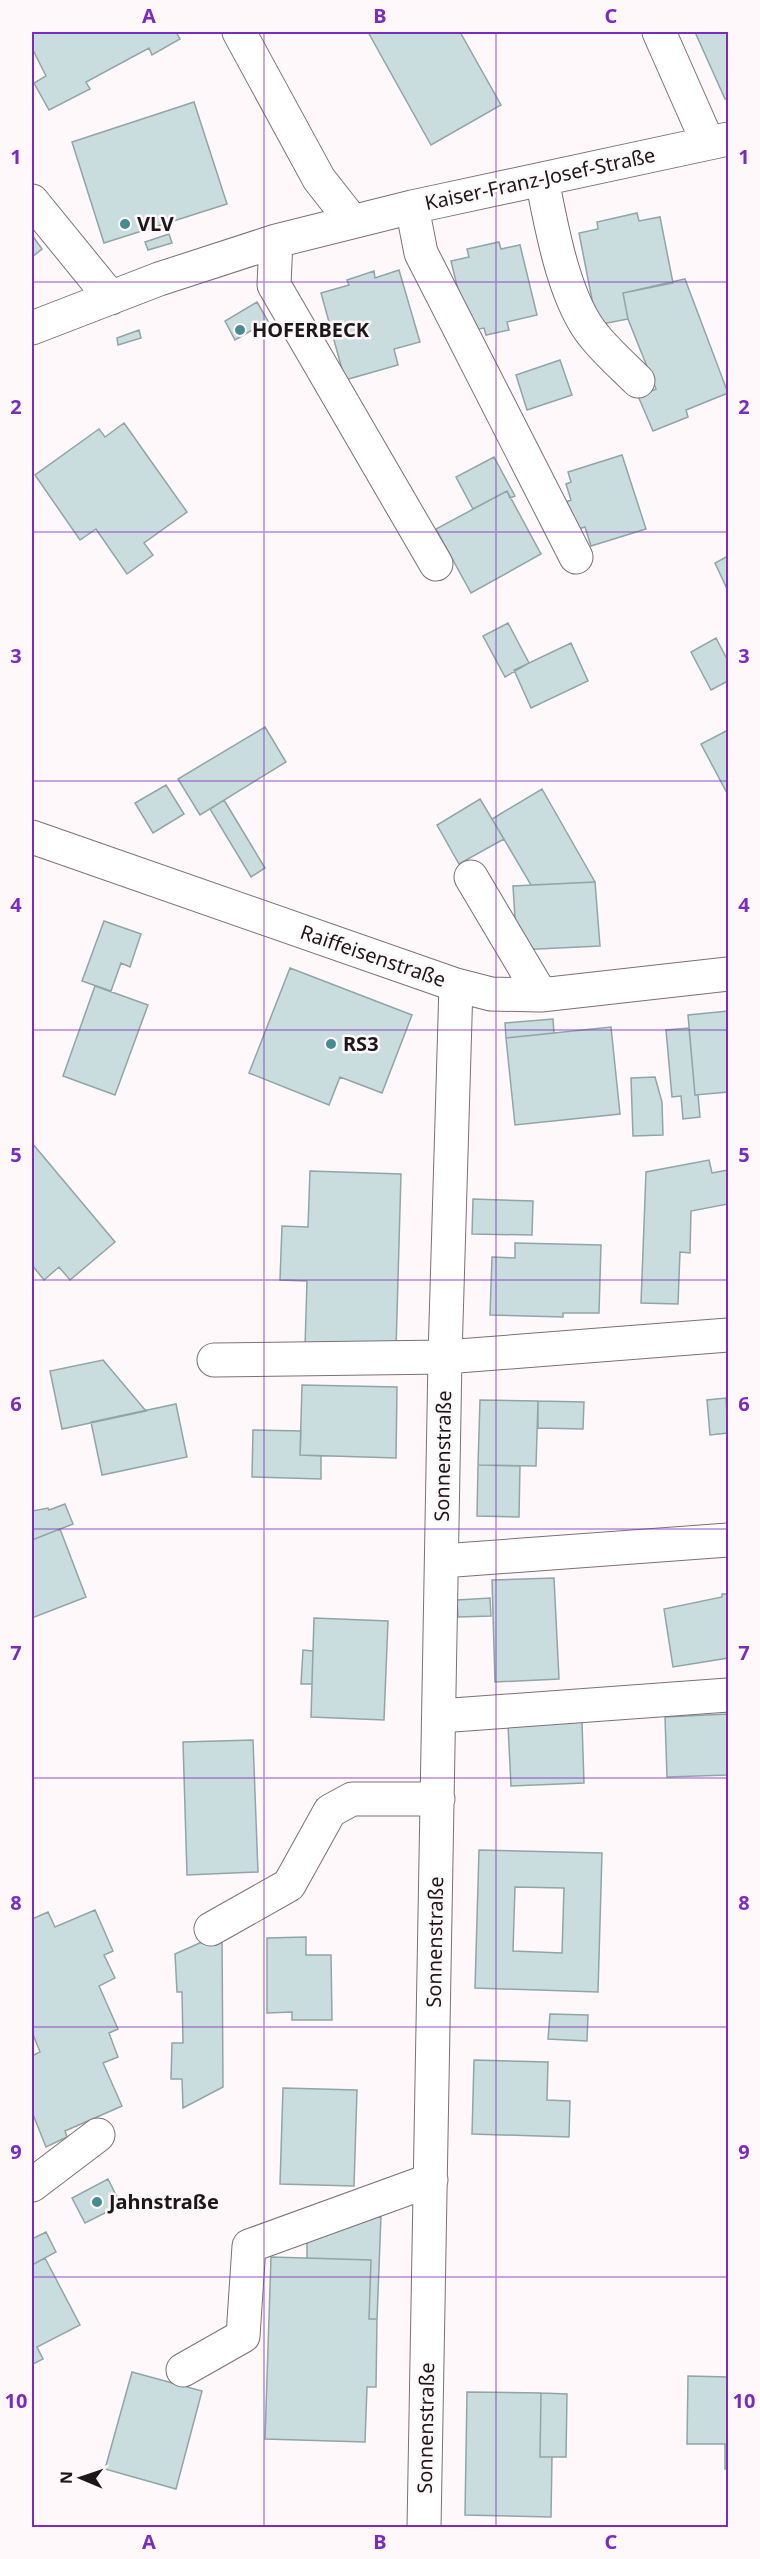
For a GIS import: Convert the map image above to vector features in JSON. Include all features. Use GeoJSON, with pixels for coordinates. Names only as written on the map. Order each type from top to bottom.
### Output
{"type":"FeatureCollection","features":[{"type":"Feature","properties":{"kind":"street"},"geometry":{"type":"LineString","coordinates":[[239,32],[319,179],[352,221]]}},
{"type":"Feature","properties":{"kind":"street"},"geometry":{"type":"LineString","coordinates":[[659,32],[718,141]]}},
{"type":"Feature","properties":{"kind":"street","name":"Kaiser-Franz-Josef-Straße"},"geometry":{"type":"LineString","coordinates":[[32,328],[276,241],[412,207],[718,141]]}},
{"type":"Feature","properties":{"kind":"street"},"geometry":{"type":"LineString","coordinates":[[542,179],[551,225],[572,296],[594,336],[638,381]]}},
{"type":"Feature","properties":{"kind":"street"},"geometry":{"type":"LineString","coordinates":[[32,201],[111,298]]}},
{"type":"Feature","properties":{"kind":"street"},"geometry":{"type":"LineString","coordinates":[[412,207],[421,253],[576,557]]}},
{"type":"Feature","properties":{"kind":"street"},"geometry":{"type":"LineString","coordinates":[[276,241],[274,285],[436,564]]}},
{"type":"Feature","properties":{"kind":"street","name":"Raiffeisenstraße"},"geometry":{"type":"LineString","coordinates":[[32,837],[456,985],[491,994],[541,994],[729,974]]}},
{"type":"Feature","properties":{"kind":"street"},"geometry":{"type":"LineString","coordinates":[[471,877],[541,994]]}},
{"type":"Feature","properties":{"kind":"street","name":"Sonnenstraße"},"geometry":{"type":"LineString","coordinates":[[424,2528],[445,1357],[456,985]]}},
{"type":"Feature","properties":{"kind":"street"},"geometry":{"type":"LineString","coordinates":[[214,1360],[445,1357],[729,1335]]}},
{"type":"Feature","properties":{"kind":"street"},"geometry":{"type":"LineString","coordinates":[[442,1561],[729,1540]]}},
{"type":"Feature","properties":{"kind":"street"},"geometry":{"type":"LineString","coordinates":[[439,1716],[729,1695]]}},
{"type":"Feature","properties":{"kind":"street"},"geometry":{"type":"LineString","coordinates":[[211,1929],[289,1885],[330,1811],[352,1799],[438,1799]]}},
{"type":"Feature","properties":{"kind":"street"},"geometry":{"type":"LineString","coordinates":[[32,2185],[98,2135]]}},
{"type":"Feature","properties":{"kind":"street"},"geometry":{"type":"LineString","coordinates":[[183,2370],[243,2336],[249,2246],[431,2180]]}},
{"type":"Feature","properties":{"kind":"building"},"geometry":{"type":"Polygon","coordinates":[[[32,32],[176,32],[180,39],[152,55],[149,48],[86,82],[90,89],[49,110],[34,83],[46,76],[32,48],[32,32]]]}},
{"type":"Feature","properties":{"kind":"building"},"geometry":{"type":"Polygon","coordinates":[[[368,32],[460,32],[501,105],[431,145],[368,32]]]}},
{"type":"Feature","properties":{"kind":"building"},"geometry":{"type":"Polygon","coordinates":[[[695,32],[728,32],[728,99],[725,99],[695,32]]]}},
{"type":"Feature","properties":{"kind":"building"},"geometry":{"type":"Polygon","coordinates":[[[194,102],[227,204],[104,243],[72,142],[194,102]]]}},
{"type":"Feature","properties":{"kind":"building"},"geometry":{"type":"Polygon","coordinates":[[[637,213],[639,221],[660,217],[673,283],[623,293],[628,319],[597,325],[579,233],[598,229],[597,222],[637,213]]]}},
{"type":"Feature","properties":{"kind":"building"},"geometry":{"type":"Polygon","coordinates":[[[169,234],[172,243],[148,250],[145,242],[169,234]]]}},
{"type":"Feature","properties":{"kind":"building"},"geometry":{"type":"Polygon","coordinates":[[[32,235],[42,249],[32,257],[32,235]]]}},
{"type":"Feature","properties":{"kind":"building"},"geometry":{"type":"Polygon","coordinates":[[[499,242],[501,249],[520,245],[537,315],[507,322],[509,330],[486,335],[484,328],[468,331],[451,261],[469,257],[467,249],[499,242]]]}},
{"type":"Feature","properties":{"kind":"building"},"geometry":{"type":"Polygon","coordinates":[[[399,270],[420,342],[394,349],[398,365],[345,380],[321,293],[349,285],[347,280],[374,271],[375,278],[399,270]]]}},
{"type":"Feature","properties":{"kind":"building"},"geometry":{"type":"Polygon","coordinates":[[[685,279],[728,393],[686,410],[688,417],[653,431],[638,396],[656,389],[628,319],[623,293],[685,279]]]}},
{"type":"Feature","properties":{"kind":"building","name":"HOFERBECK"},"geometry":{"type":"Polygon","coordinates":[[[257,302],[268,321],[235,340],[225,321],[257,302]]]}},
{"type":"Feature","properties":{"kind":"building"},"geometry":{"type":"Polygon","coordinates":[[[139,330],[141,338],[118,345],[117,338],[139,330]]]}},
{"type":"Feature","properties":{"kind":"building"},"geometry":{"type":"Polygon","coordinates":[[[560,360],[572,395],[527,410],[516,375],[560,360]]]}},
{"type":"Feature","properties":{"kind":"building"},"geometry":{"type":"Polygon","coordinates":[[[124,423],[187,512],[144,543],[153,555],[127,574],[96,529],[80,540],[35,475],[99,429],[105,437],[124,423]]]}},
{"type":"Feature","properties":{"kind":"building"},"geometry":{"type":"Polygon","coordinates":[[[622,455],[646,529],[591,546],[585,527],[575,530],[566,502],[571,500],[566,484],[571,482],[568,472],[622,455]]]}},
{"type":"Feature","properties":{"kind":"building"},"geometry":{"type":"Polygon","coordinates":[[[494,457],[515,496],[510,498],[507,491],[473,509],[456,477],[494,457]]]}},
{"type":"Feature","properties":{"kind":"building"},"geometry":{"type":"Polygon","coordinates":[[[507,491],[541,554],[471,593],[436,529],[507,491]]]}},
{"type":"Feature","properties":{"kind":"building"},"geometry":{"type":"Polygon","coordinates":[[[728,556],[728,591],[715,563],[728,556]]]}},
{"type":"Feature","properties":{"kind":"building"},"geometry":{"type":"Polygon","coordinates":[[[508,623],[529,663],[505,677],[483,636],[508,623]]]}},
{"type":"Feature","properties":{"kind":"building"},"geometry":{"type":"Polygon","coordinates":[[[716,638],[728,661],[728,681],[711,690],[691,652],[716,638]]]}},
{"type":"Feature","properties":{"kind":"building"},"geometry":{"type":"Polygon","coordinates":[[[571,643],[588,681],[531,708],[514,670],[571,643]]]}},
{"type":"Feature","properties":{"kind":"building"},"geometry":{"type":"Polygon","coordinates":[[[265,727],[286,762],[200,815],[178,779],[265,727]]]}},
{"type":"Feature","properties":{"kind":"building"},"geometry":{"type":"Polygon","coordinates":[[[728,730],[728,795],[701,744],[728,730]]]}},
{"type":"Feature","properties":{"kind":"building"},"geometry":{"type":"Polygon","coordinates":[[[166,785],[184,814],[153,833],[135,803],[166,785]]]}},
{"type":"Feature","properties":{"kind":"building"},"geometry":{"type":"Polygon","coordinates":[[[542,789],[595,882],[531,885],[492,819],[542,789]]]}},
{"type":"Feature","properties":{"kind":"building"},"geometry":{"type":"Polygon","coordinates":[[[480,799],[504,839],[459,864],[437,825],[480,799]]]}},
{"type":"Feature","properties":{"kind":"building"},"geometry":{"type":"Polygon","coordinates":[[[224,800],[265,868],[251,877],[210,809],[224,800]]]}},
{"type":"Feature","properties":{"kind":"building"},"geometry":{"type":"Polygon","coordinates":[[[595,882],[600,946],[517,950],[513,886],[595,882]]]}},
{"type":"Feature","properties":{"kind":"building"},"geometry":{"type":"Polygon","coordinates":[[[104,921],[141,934],[130,967],[121,963],[111,991],[82,981],[104,921]]]}},
{"type":"Feature","properties":{"kind":"building","name":"RS3"},"geometry":{"type":"Polygon","coordinates":[[[290,968],[412,1015],[382,1093],[340,1077],[329,1105],[249,1073],[290,968]]]}},
{"type":"Feature","properties":{"kind":"building"},"geometry":{"type":"Polygon","coordinates":[[[95,986],[148,1005],[115,1095],[63,1076],[95,986]]]}},
{"type":"Feature","properties":{"kind":"building"},"geometry":{"type":"Polygon","coordinates":[[[728,1011],[728,1092],[695,1095],[688,1015],[728,1011]]]}},
{"type":"Feature","properties":{"kind":"building"},"geometry":{"type":"Polygon","coordinates":[[[553,1019],[554,1033],[506,1038],[505,1023],[553,1019]]]}},
{"type":"Feature","properties":{"kind":"building"},"geometry":{"type":"Polygon","coordinates":[[[611,1027],[620,1114],[515,1125],[506,1038],[611,1027]]]}},
{"type":"Feature","properties":{"kind":"building"},"geometry":{"type":"Polygon","coordinates":[[[689,1028],[695,1095],[698,1095],[700,1117],[683,1119],[681,1096],[672,1097],[666,1030],[689,1028]]]}},
{"type":"Feature","properties":{"kind":"building"},"geometry":{"type":"Polygon","coordinates":[[[655,1077],[662,1102],[663,1135],[633,1136],[631,1078],[655,1077]]]}},
{"type":"Feature","properties":{"kind":"building"},"geometry":{"type":"Polygon","coordinates":[[[32,1143],[115,1242],[70,1280],[59,1267],[44,1280],[32,1265],[32,1143]]]}},
{"type":"Feature","properties":{"kind":"building"},"geometry":{"type":"Polygon","coordinates":[[[709,1160],[712,1173],[728,1170],[728,1204],[691,1211],[690,1253],[680,1252],[678,1304],[641,1303],[646,1172],[709,1160]]]}},
{"type":"Feature","properties":{"kind":"building"},"geometry":{"type":"Polygon","coordinates":[[[310,1171],[401,1174],[396,1349],[305,1347],[307,1281],[280,1280],[282,1226],[308,1227],[310,1171]]]}},
{"type":"Feature","properties":{"kind":"building"},"geometry":{"type":"Polygon","coordinates":[[[473,1199],[533,1201],[532,1235],[472,1234],[473,1199]]]}},
{"type":"Feature","properties":{"kind":"building"},"geometry":{"type":"Polygon","coordinates":[[[515,1243],[601,1245],[599,1313],[563,1313],[563,1317],[490,1315],[492,1257],[515,1258],[515,1243]]]}},
{"type":"Feature","properties":{"kind":"building"},"geometry":{"type":"Polygon","coordinates":[[[103,1360],[146,1411],[62,1429],[50,1371],[103,1360]]]}},
{"type":"Feature","properties":{"kind":"building"},"geometry":{"type":"Polygon","coordinates":[[[302,1385],[397,1387],[396,1458],[300,1455],[302,1385]]]}},
{"type":"Feature","properties":{"kind":"building"},"geometry":{"type":"Polygon","coordinates":[[[726,1398],[728,1433],[710,1435],[707,1400],[726,1398]]]}},
{"type":"Feature","properties":{"kind":"building"},"geometry":{"type":"Polygon","coordinates":[[[480,1400],[538,1401],[536,1466],[478,1465],[480,1400]]]}},
{"type":"Feature","properties":{"kind":"building"},"geometry":{"type":"Polygon","coordinates":[[[538,1401],[584,1402],[583,1429],[538,1428],[538,1401]]]}},
{"type":"Feature","properties":{"kind":"building"},"geometry":{"type":"Polygon","coordinates":[[[176,1404],[187,1457],[102,1475],[91,1422],[176,1404]]]}},
{"type":"Feature","properties":{"kind":"building"},"geometry":{"type":"Polygon","coordinates":[[[253,1430],[301,1431],[300,1455],[321,1456],[321,1479],[252,1477],[253,1430]]]}},
{"type":"Feature","properties":{"kind":"building"},"geometry":{"type":"Polygon","coordinates":[[[478,1465],[520,1466],[519,1517],[477,1516],[478,1465]]]}},
{"type":"Feature","properties":{"kind":"building"},"geometry":{"type":"Polygon","coordinates":[[[65,1504],[73,1524],[32,1540],[32,1511],[48,1508],[49,1510],[65,1504]]]}},
{"type":"Feature","properties":{"kind":"building"},"geometry":{"type":"Polygon","coordinates":[[[60,1529],[86,1597],[32,1618],[32,1540],[60,1529]]]}},
{"type":"Feature","properties":{"kind":"building"},"geometry":{"type":"Polygon","coordinates":[[[554,1578],[559,1679],[495,1682],[492,1580],[554,1578]]]}},
{"type":"Feature","properties":{"kind":"building"},"geometry":{"type":"Polygon","coordinates":[[[722,1594],[728,1594],[728,1658],[673,1667],[664,1609],[722,1597],[722,1594]]]}},
{"type":"Feature","properties":{"kind":"building"},"geometry":{"type":"Polygon","coordinates":[[[490,1598],[491,1616],[458,1617],[457,1600],[490,1598]]]}},
{"type":"Feature","properties":{"kind":"building"},"geometry":{"type":"Polygon","coordinates":[[[314,1618],[388,1621],[384,1720],[311,1717],[314,1618]]]}},
{"type":"Feature","properties":{"kind":"building"},"geometry":{"type":"Polygon","coordinates":[[[303,1650],[313,1651],[312,1684],[301,1684],[303,1650]]]}},
{"type":"Feature","properties":{"kind":"building"},"geometry":{"type":"Polygon","coordinates":[[[728,1714],[728,1775],[667,1777],[665,1717],[728,1714]]]}},
{"type":"Feature","properties":{"kind":"building"},"geometry":{"type":"Polygon","coordinates":[[[582,1722],[584,1783],[511,1786],[508,1725],[582,1722]]]}},
{"type":"Feature","properties":{"kind":"building"},"geometry":{"type":"Polygon","coordinates":[[[253,1740],[258,1872],[187,1875],[183,1742],[253,1740]]]}},
{"type":"Feature","properties":{"kind":"building"},"geometry":{"type":"Polygon","coordinates":[[[479,1850],[602,1853],[598,1992],[475,1988],[479,1850]],[[515,1887],[513,1951],[562,1953],[564,1888],[515,1887]]]}},
{"type":"Feature","properties":{"kind":"building"},"geometry":{"type":"Polygon","coordinates":[[[95,1910],[113,1951],[104,1955],[115,1978],[99,1986],[118,2029],[109,2033],[118,2057],[103,2063],[122,2106],[65,2131],[67,2137],[46,2147],[32,2112],[32,2056],[40,2052],[32,2032],[32,1919],[48,1912],[55,1927],[95,1910]]]}},
{"type":"Feature","properties":{"kind":"building"},"geometry":{"type":"Polygon","coordinates":[[[222,1933],[223,2087],[183,2108],[182,2079],[171,2079],[172,2043],[183,2043],[182,1992],[177,1992],[175,1954],[222,1933]]]}},
{"type":"Feature","properties":{"kind":"building"},"geometry":{"type":"Polygon","coordinates":[[[306,1937],[306,1955],[331,1955],[332,2020],[292,2020],[292,2012],[267,2013],[267,1938],[306,1937]]]}},
{"type":"Feature","properties":{"kind":"building"},"geometry":{"type":"Polygon","coordinates":[[[550,2014],[588,2015],[587,2041],[548,2039],[550,2014]]]}},
{"type":"Feature","properties":{"kind":"building"},"geometry":{"type":"Polygon","coordinates":[[[474,2060],[548,2062],[547,2100],[570,2101],[569,2137],[472,2134],[474,2060]]]}},
{"type":"Feature","properties":{"kind":"building"},"geometry":{"type":"Polygon","coordinates":[[[283,2088],[357,2090],[354,2186],[280,2184],[283,2088]]]}},
{"type":"Feature","properties":{"kind":"building","name":"Jahnstraße"},"geometry":{"type":"Polygon","coordinates":[[[108,2179],[121,2205],[85,2223],[72,2198],[108,2179]]]}},
{"type":"Feature","properties":{"kind":"building"},"geometry":{"type":"Polygon","coordinates":[[[381,2216],[377,2319],[369,2319],[371,2260],[307,2258],[307,2239],[381,2216]]]}},
{"type":"Feature","properties":{"kind":"building"},"geometry":{"type":"Polygon","coordinates":[[[46,2232],[56,2252],[32,2265],[32,2239],[46,2232]]]}},
{"type":"Feature","properties":{"kind":"building"},"geometry":{"type":"Polygon","coordinates":[[[271,2257],[371,2260],[369,2319],[377,2319],[376,2387],[367,2387],[365,2442],[265,2439],[271,2257]]]}},
{"type":"Feature","properties":{"kind":"building"},"geometry":{"type":"Polygon","coordinates":[[[45,2258],[80,2325],[37,2347],[43,2359],[33,2364],[32,2265],[45,2258]]]}},
{"type":"Feature","properties":{"kind":"building"},"geometry":{"type":"Polygon","coordinates":[[[132,2372],[202,2391],[176,2489],[105,2469],[132,2372]]]}},
{"type":"Feature","properties":{"kind":"building"},"geometry":{"type":"Polygon","coordinates":[[[688,2376],[728,2377],[728,2469],[725,2469],[725,2444],[687,2444],[688,2376]]]}},
{"type":"Feature","properties":{"kind":"building"},"geometry":{"type":"Polygon","coordinates":[[[467,2392],[541,2393],[540,2457],[552,2457],[551,2517],[465,2515],[467,2392]]]}},
{"type":"Feature","properties":{"kind":"building"},"geometry":{"type":"Polygon","coordinates":[[[541,2393],[567,2394],[566,2457],[540,2457],[541,2393]]]}},
{"type":"Feature","properties":{"kind":"place","name":"VLV"},"geometry":{"type":"Point","coordinates":[125,224]}},
{"type":"Feature","properties":{"kind":"place","name":"HOFERBECK"},"geometry":{"type":"Point","coordinates":[240,330]}},
{"type":"Feature","properties":{"kind":"place","name":"RS3"},"geometry":{"type":"Point","coordinates":[331,1044]}},
{"type":"Feature","properties":{"kind":"place","name":"Jahnstraße"},"geometry":{"type":"Point","coordinates":[97,2202]}}]}
